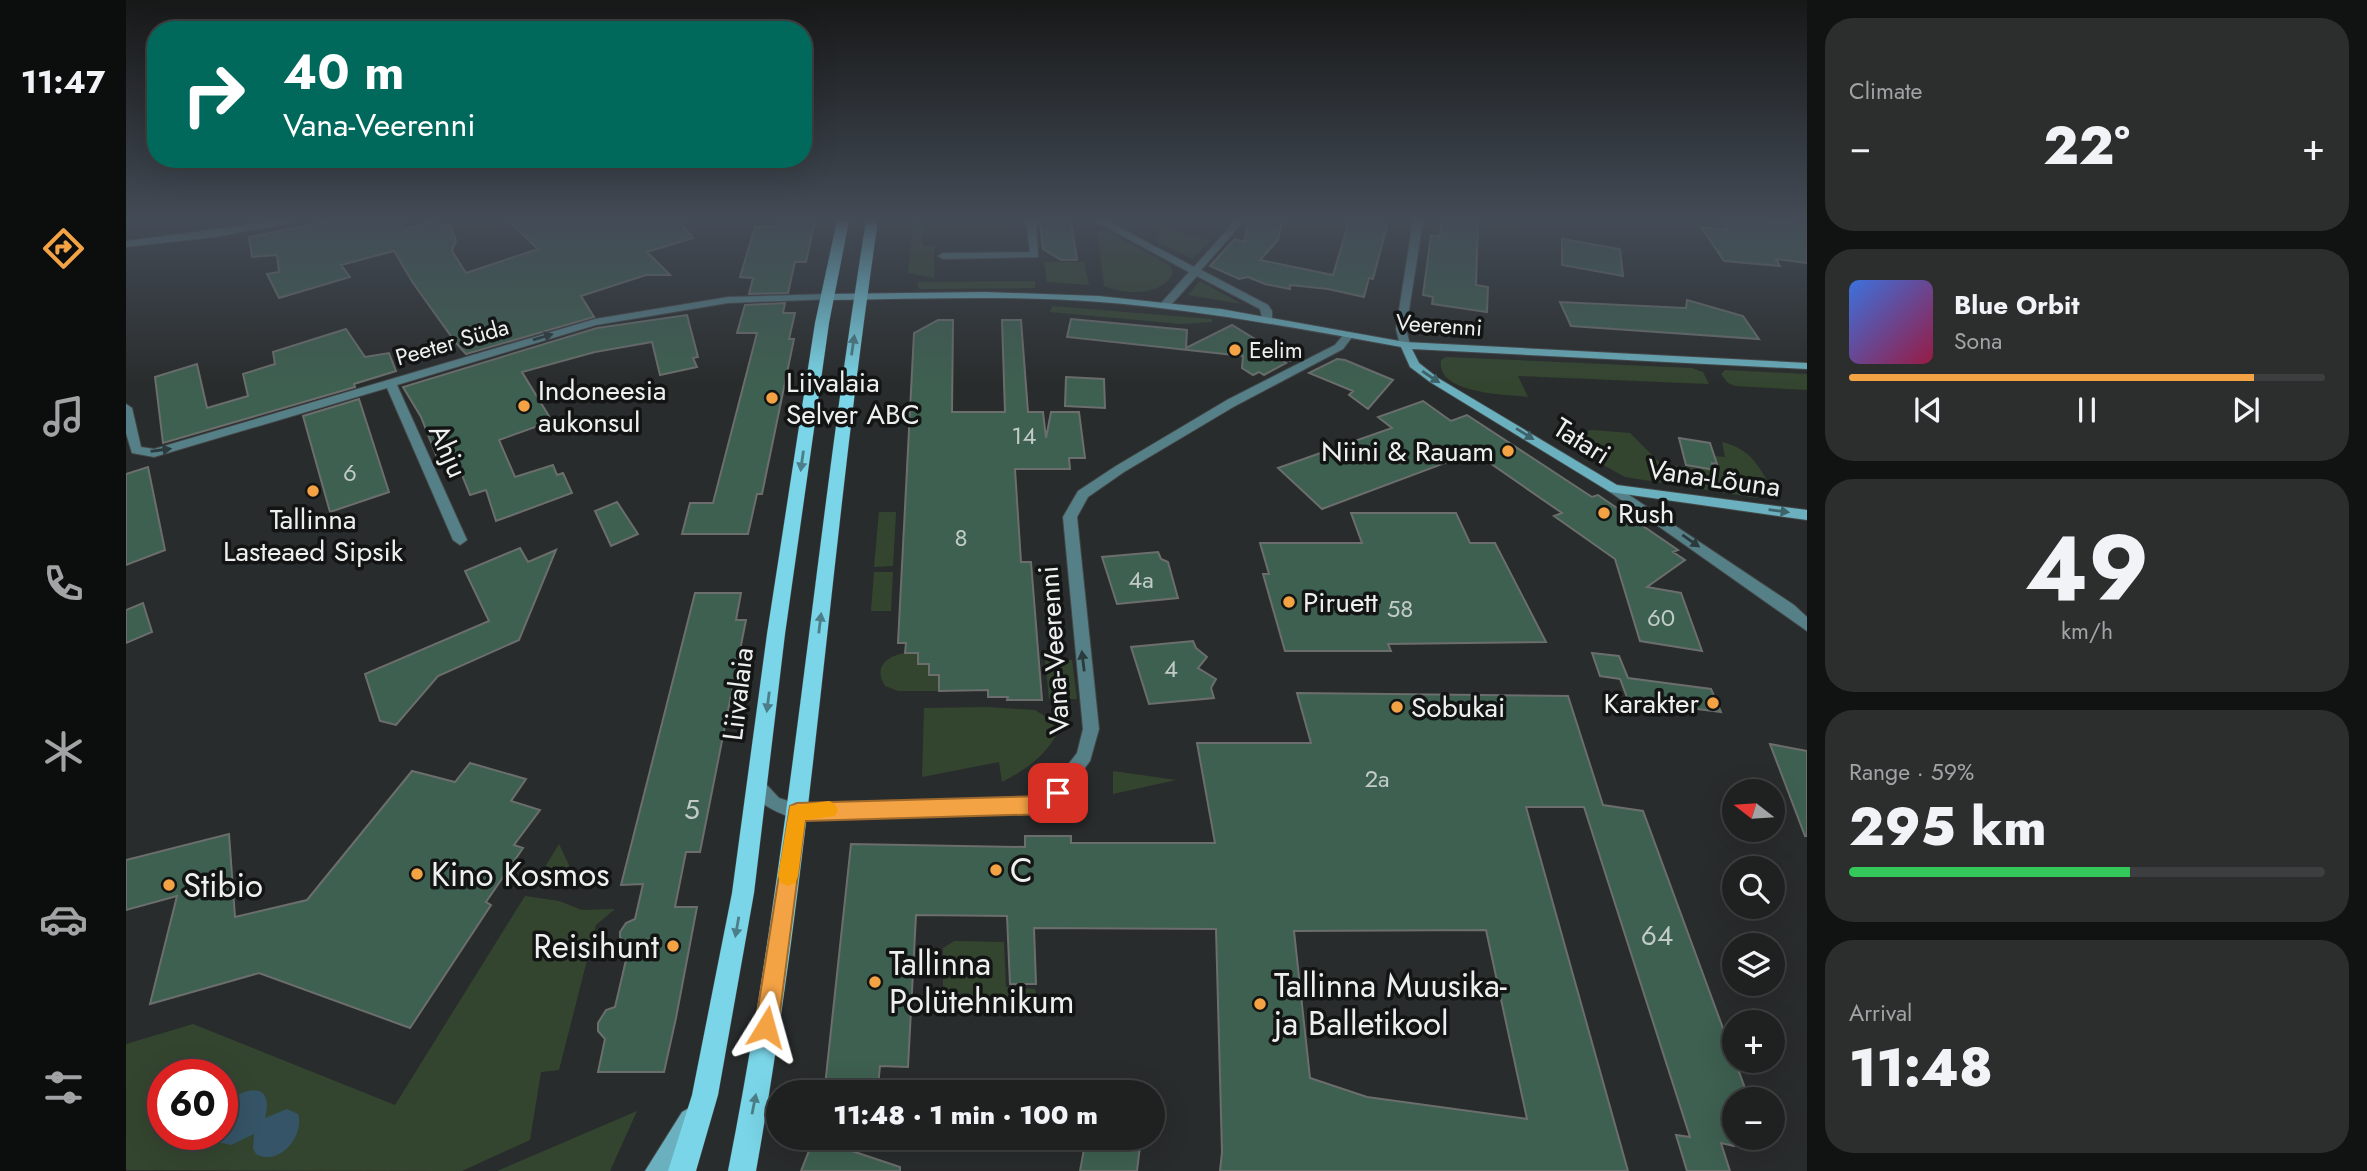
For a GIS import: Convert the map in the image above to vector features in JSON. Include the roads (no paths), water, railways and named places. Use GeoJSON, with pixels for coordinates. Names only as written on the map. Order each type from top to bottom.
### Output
{"type":"FeatureCollection","features":[{"type":"Feature","properties":{"kind":"main road","name":"Liivalaia"},"geometry":{"type":"LineString","coordinates":[[682,1171],[705,1095],[732,961],[758,787],[778,621],[822,323],[832,276]]}},
{"type":"Feature","properties":{"kind":"main road"},"geometry":{"type":"LineString","coordinates":[[741,1171],[760,1075],[797,812],[854,337],[865,276]]}},
{"type":"Feature","properties":{"kind":"street"},"geometry":{"type":"LineString","coordinates":[[1166,304],[1189,276]]}},
{"type":"Feature","properties":{"kind":"street"},"geometry":{"type":"LineString","coordinates":[[1205,276],[1264,307],[1267,310],[1267,320]]}},
{"type":"Feature","properties":{"kind":"street"},"geometry":{"type":"LineString","coordinates":[[1405,345],[1401,329],[1409,276]]}},
{"type":"Feature","properties":{"kind":"street","name":"Veerenni"},"geometry":{"type":"LineString","coordinates":[[828,297],[1042,296],[1166,304],[1405,345],[1807,366]]}},
{"type":"Feature","properties":{"kind":"street","name":"Peeter Süda"},"geometry":{"type":"LineString","coordinates":[[126,408],[136,450],[154,453],[595,321],[729,300],[828,297]]}},
{"type":"Feature","properties":{"kind":"street","name":"Vana-Veerenni"},"geometry":{"type":"LineString","coordinates":[[758,787],[773,803],[797,812],[1047,805],[1084,757],[1091,729],[1070,517],[1083,494],[1170,438],[1339,347],[1348,336]]}},
{"type":"Feature","properties":{"kind":"street","name":"Tatari"},"geometry":{"type":"LineString","coordinates":[[1405,345],[1414,365],[1434,380],[1614,489],[1789,609],[1807,625]]}},
{"type":"Feature","properties":{"kind":"street","name":"Ahju"},"geometry":{"type":"LineString","coordinates":[[390,382],[460,540]]}},
{"type":"Feature","properties":{"kind":"street","name":"Vana-Lõuna"},"geometry":{"type":"LineString","coordinates":[[1614,489],[1807,515]]}},
{"type":"Feature","properties":{"kind":"street"},"geometry":{"type":"LineString","coordinates":[[656,1171],[705,1095]]}},
{"type":"Feature","properties":{"kind":"water"},"geometry":{"type":"Polygon","coordinates":[[[252,1090],[263,1093],[267,1107],[265,1118],[287,1109],[298,1114],[298,1131],[294,1140],[281,1153],[265,1157],[256,1154],[253,1148],[254,1134],[238,1142],[238,1095],[244,1092],[252,1090]]]}},
{"type":"Feature","properties":{"kind":"place","name":"Eelim"},"geometry":{"type":"Point","coordinates":[1235,350]}},
{"type":"Feature","properties":{"kind":"place","name":"Liivalaia Selver ABC"},"geometry":{"type":"Point","coordinates":[772,398]}},
{"type":"Feature","properties":{"kind":"place","name":"Indoneesia aukonsul"},"geometry":{"type":"Point","coordinates":[524,406]}},
{"type":"Feature","properties":{"kind":"place","name":"Niini & Rauam"},"geometry":{"type":"Point","coordinates":[1508,451]}},
{"type":"Feature","properties":{"kind":"place","name":"Tallinna Lasteaed Sipsik"},"geometry":{"type":"Point","coordinates":[313,491]}},
{"type":"Feature","properties":{"kind":"place","name":"Rush"},"geometry":{"type":"Point","coordinates":[1604,513]}},
{"type":"Feature","properties":{"kind":"place","name":"Piruett"},"geometry":{"type":"Point","coordinates":[1289,602]}},
{"type":"Feature","properties":{"kind":"place","name":"Karakter"},"geometry":{"type":"Point","coordinates":[1713,703]}},
{"type":"Feature","properties":{"kind":"place","name":"Sobukai"},"geometry":{"type":"Point","coordinates":[1397,707]}},
{"type":"Feature","properties":{"kind":"place","name":"C"},"geometry":{"type":"Point","coordinates":[996,870]}},
{"type":"Feature","properties":{"kind":"place","name":"Kino Kosmos"},"geometry":{"type":"Point","coordinates":[417,874]}},
{"type":"Feature","properties":{"kind":"place","name":"Stibio"},"geometry":{"type":"Point","coordinates":[169,885]}},
{"type":"Feature","properties":{"kind":"place","name":"Reisihunt"},"geometry":{"type":"Point","coordinates":[673,946]}},
{"type":"Feature","properties":{"kind":"place","name":"Tallinna Polütehnikum"},"geometry":{"type":"Point","coordinates":[875,982]}},
{"type":"Feature","properties":{"kind":"place","name":"Tallinna Muusika- ja Balletikool"},"geometry":{"type":"Point","coordinates":[1260,1004]}}]}
